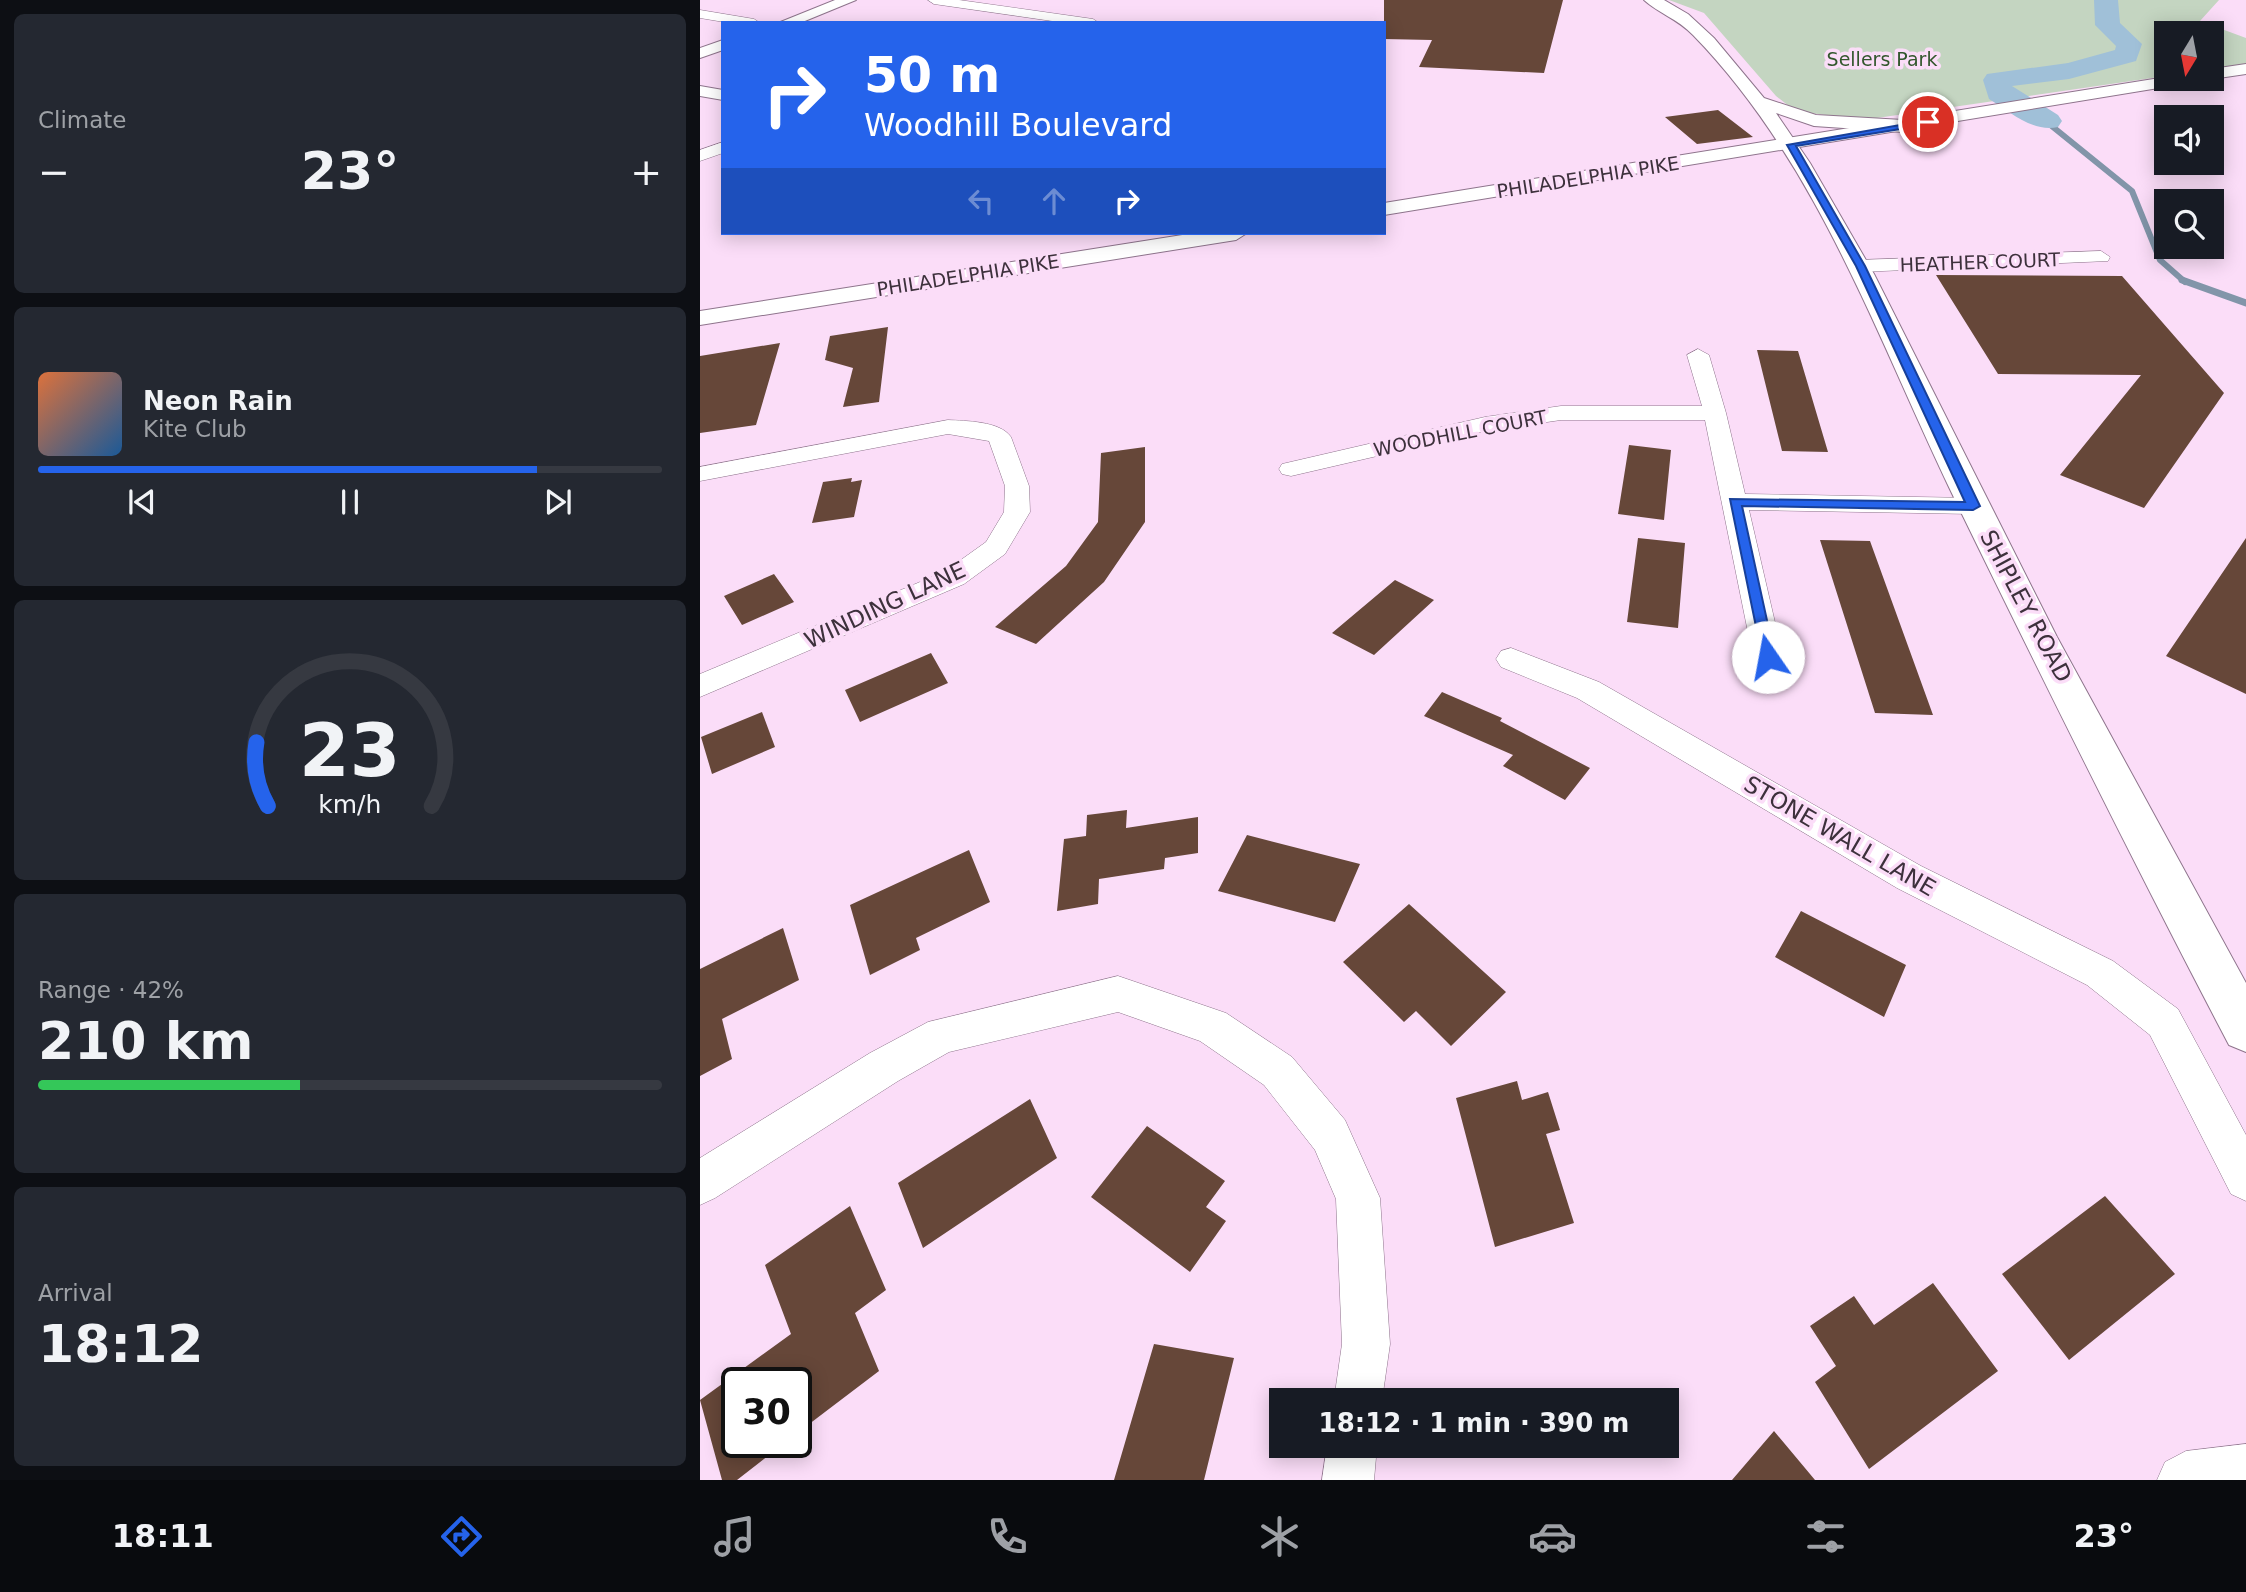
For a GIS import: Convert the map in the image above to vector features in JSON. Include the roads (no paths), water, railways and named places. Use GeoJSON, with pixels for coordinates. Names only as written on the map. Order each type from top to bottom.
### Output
{"type":"FeatureCollection","features":[{"type":"Feature","properties":{"kind":"main road"},"geometry":{"type":"LineString","coordinates":[[791,21],[849,0]]}},
{"type":"Feature","properties":{"kind":"main road","name":"SHIPLEY ROAD"},"geometry":{"type":"LineString","coordinates":[[1651,0],[1684,16],[1762,103],[1791,145],[1860,266],[1968,495],[2244,1023]]}},
{"type":"Feature","properties":{"kind":"main road"},"geometry":{"type":"LineString","coordinates":[[700,53],[721,46]]}},
{"type":"Feature","properties":{"kind":"main road"},"geometry":{"type":"LineString","coordinates":[[2224,72],[2246,69]]}},
{"type":"Feature","properties":{"kind":"main road"},"geometry":{"type":"LineString","coordinates":[[1762,103],[1814,120],[1903,126],[2154,84]]}},
{"type":"Feature","properties":{"kind":"main road"},"geometry":{"type":"LineString","coordinates":[[700,91],[721,95]]}},
{"type":"Feature","properties":{"kind":"main road","name":"PHILADELPHIA PIKE"},"geometry":{"type":"LineString","coordinates":[[1386,209],[1903,126]]}},
{"type":"Feature","properties":{"kind":"main road","name":"PHILADELPHIA PIKE"},"geometry":{"type":"LineString","coordinates":[[700,318],[1223,235]]}},
{"type":"Feature","properties":{"kind":"street"},"geometry":{"type":"LineString","coordinates":[[934,0],[1080,21]]}},
{"type":"Feature","properties":{"kind":"street"},"geometry":{"type":"LineString","coordinates":[[1018,21],[1056,5]]}},
{"type":"Feature","properties":{"kind":"street"},"geometry":{"type":"LineString","coordinates":[[700,14],[742,21]]}},
{"type":"Feature","properties":{"kind":"street"},"geometry":{"type":"LineString","coordinates":[[700,156],[721,148]]}},
{"type":"Feature","properties":{"kind":"street","name":"HEATHER COURT"},"geometry":{"type":"LineString","coordinates":[[1860,266],[2101,257]]}},
{"type":"Feature","properties":{"kind":"street"},"geometry":{"type":"LineString","coordinates":[[1698,355],[1715,413],[1768,657]]}},
{"type":"Feature","properties":{"kind":"street","name":"WOODHILL COURT"},"geometry":{"type":"LineString","coordinates":[[1291,469],[1485,424],[1562,413],[1715,413]]}},
{"type":"Feature","properties":{"kind":"street","name":"WINDING LANE"},"geometry":{"type":"LineString","coordinates":[[700,474],[948,427],[974,429],[999,437],[1017,486],[1017,512],[996,548],[954,579],[700,686]]}},
{"type":"Feature","properties":{"kind":"street"},"geometry":{"type":"LineString","coordinates":[[1732,492],[1968,495]]}},
{"type":"Feature","properties":{"kind":"street","name":"STONE WALL LANE"},"geometry":{"type":"LineString","coordinates":[[1511,659],[1588,690],[1909,877],[2099,973],[2164,1022],[2246,1179]]}},
{"type":"Feature","properties":{"kind":"street"},"geometry":{"type":"LineString","coordinates":[[700,1183],[884,1067],[942,1035],[1118,994],[1212,1026],[1278,1071],[1330,1135],[1358,1198],[1366,1343],[1360,1388]]}},
{"type":"Feature","properties":{"kind":"street"},"geometry":{"type":"LineString","coordinates":[[1348,1480],[1351,1458]]}},
{"type":"Feature","properties":{"kind":"street"},"geometry":{"type":"LineString","coordinates":[[2183,1480],[2186,1477],[2246,1469]]}},
{"type":"Feature","properties":{"kind":"waterway"},"geometry":{"type":"LineString","coordinates":[[2047,121],[1999,93],[1997,80],[2069,71],[2127,55],[2129,44],[2108,25],[2106,0]]}},
{"type":"Feature","properties":{"kind":"waterway"},"geometry":{"type":"LineString","coordinates":[[2047,121],[2050,124]]}},
{"type":"Feature","properties":{"kind":"waterway"},"geometry":{"type":"LineString","coordinates":[[2048,123],[2132,191],[2160,260],[2183,280]]}},
{"type":"Feature","properties":{"kind":"waterway"},"geometry":{"type":"LineString","coordinates":[[2183,280],[2246,303]]}},
{"type":"Feature","properties":{"kind":"park label","name":"Sellers Park"},"geometry":{"type":"Point","coordinates":[1882,59]}}]}
